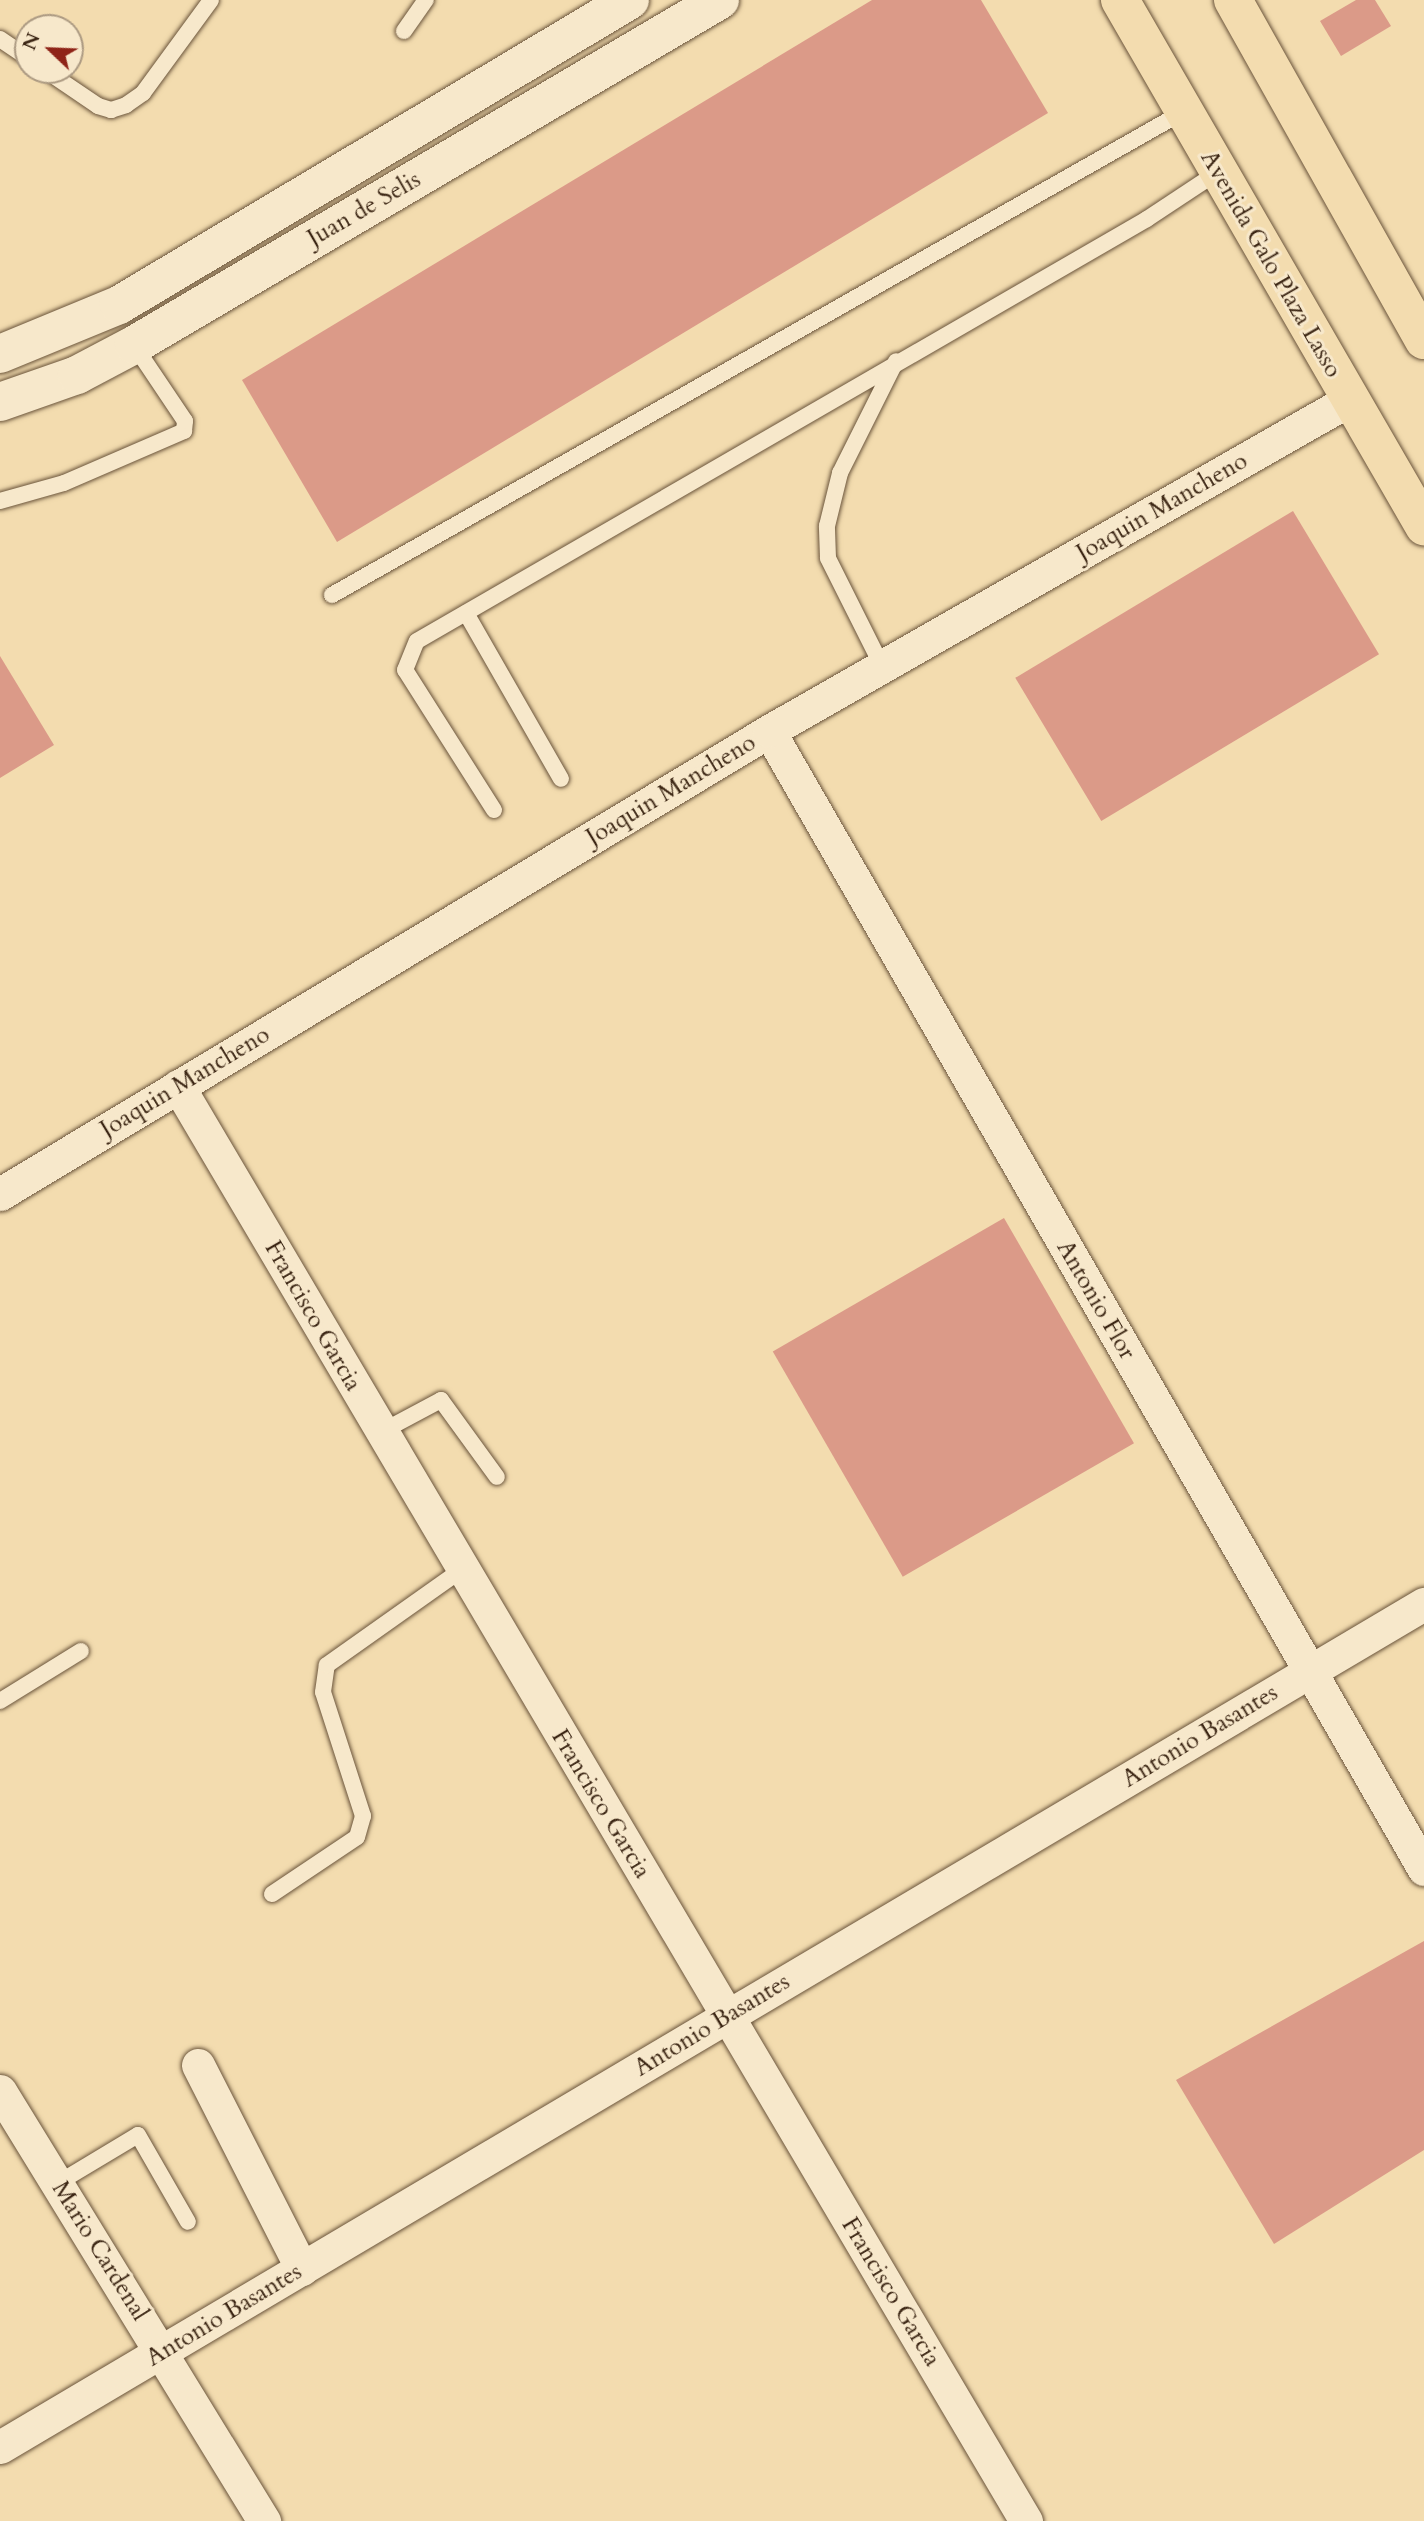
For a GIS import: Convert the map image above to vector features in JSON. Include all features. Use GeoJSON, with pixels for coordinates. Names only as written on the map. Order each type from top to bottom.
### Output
{"type":"FeatureCollection","features":[{"type":"Feature","properties":{"kind":"main road","name":"Juan de Selis"},"geometry":{"type":"LineString","coordinates":[[0,354],[69,330],[119,305],[630,0]]}},
{"type":"Feature","properties":{"kind":"main road","name":"Juan de Selis"},"geometry":{"type":"LineString","coordinates":[[0,402],[77,375],[134,345],[720,0]]}},
{"type":"Feature","properties":{"kind":"main road","name":"Avenida Galo Plaza Lasso"},"geometry":{"type":"LineString","coordinates":[[1120,0],[1424,526]]}},
{"type":"Feature","properties":{"kind":"main road"},"geometry":{"type":"LineString","coordinates":[[1233,0],[1423,334]]}},
{"type":"Feature","properties":{"kind":"street","name":"Joaquin Mancheno"},"geometry":{"type":"LineString","coordinates":[[0,1194],[769,731],[1349,400]]}},
{"type":"Feature","properties":{"kind":"street","name":"Antonio Flor"},"geometry":{"type":"LineString","coordinates":[[769,731],[1308,1672],[1424,1869]]}},
{"type":"Feature","properties":{"kind":"street","name":"Francisco Garcia"},"geometry":{"type":"LineString","coordinates":[[178,1086],[461,1570],[1026,2521]]}},
{"type":"Feature","properties":{"kind":"street","name":"Antonio Basantes"},"geometry":{"type":"LineString","coordinates":[[0,2447],[1424,1604]]}},
{"type":"Feature","properties":{"kind":"street"},"geometry":{"type":"LineString","coordinates":[[198,2065],[302,2269]]}},
{"type":"Feature","properties":{"kind":"street","name":"Mario Cardenal"},"geometry":{"type":"LineString","coordinates":[[0,2091],[264,2521]]}},
{"type":"Feature","properties":{"kind":"lane"},"geometry":{"type":"LineString","coordinates":[[66,84],[98,106],[111,110],[126,105],[143,93],[211,0]]}},
{"type":"Feature","properties":{"kind":"lane"},"geometry":{"type":"LineString","coordinates":[[404,31],[426,0]]}},
{"type":"Feature","properties":{"kind":"lane"},"geometry":{"type":"LineString","coordinates":[[332,595],[1183,112]]}},
{"type":"Feature","properties":{"kind":"lane"},"geometry":{"type":"LineString","coordinates":[[494,810],[405,670],[417,641],[897,360],[1147,219],[1218,172]]}},
{"type":"Feature","properties":{"kind":"lane"},"geometry":{"type":"LineString","coordinates":[[0,501],[64,483],[184,432],[185,421],[134,345]]}},
{"type":"Feature","properties":{"kind":"lane"},"geometry":{"type":"LineString","coordinates":[[882,666],[828,558],[827,526],[840,473],[897,360]]}},
{"type":"Feature","properties":{"kind":"lane"},"geometry":{"type":"LineString","coordinates":[[466,613],[561,779]]}},
{"type":"Feature","properties":{"kind":"lane"},"geometry":{"type":"LineString","coordinates":[[381,1432],[441,1400],[497,1477]]}},
{"type":"Feature","properties":{"kind":"lane"},"geometry":{"type":"LineString","coordinates":[[272,1894],[357,1837],[363,1816],[323,1692],[327,1665],[461,1570]]}},
{"type":"Feature","properties":{"kind":"lane"},"geometry":{"type":"LineString","coordinates":[[0,1701],[81,1651]]}},
{"type":"Feature","properties":{"kind":"lane"},"geometry":{"type":"LineString","coordinates":[[58,2183],[138,2135],[188,2222]]}},
{"type":"Feature","properties":{"kind":"building"},"geometry":{"type":"Polygon","coordinates":[[[872,0],[981,0],[1048,113],[337,542],[242,380],[872,0]]]}},
{"type":"Feature","properties":{"kind":"building"},"geometry":{"type":"Polygon","coordinates":[[[1356,0],[1375,0],[1391,26],[1341,56],[1320,21],[1356,0]]]}},
{"type":"Feature","properties":{"kind":"building"},"geometry":{"type":"Polygon","coordinates":[[[1293,511],[1379,654],[1101,821],[1015,678],[1293,511]]]}},
{"type":"Feature","properties":{"kind":"building"},"geometry":{"type":"Polygon","coordinates":[[[0,656],[54,745],[0,778],[0,656]]]}},
{"type":"Feature","properties":{"kind":"building"},"geometry":{"type":"Polygon","coordinates":[[[1004,1218],[1134,1443],[903,1577],[773,1352],[1004,1218]]]}},
{"type":"Feature","properties":{"kind":"building"},"geometry":{"type":"Polygon","coordinates":[[[1424,1941],[1424,2150],[1274,2244],[1176,2080],[1424,1941]]]}}]}
